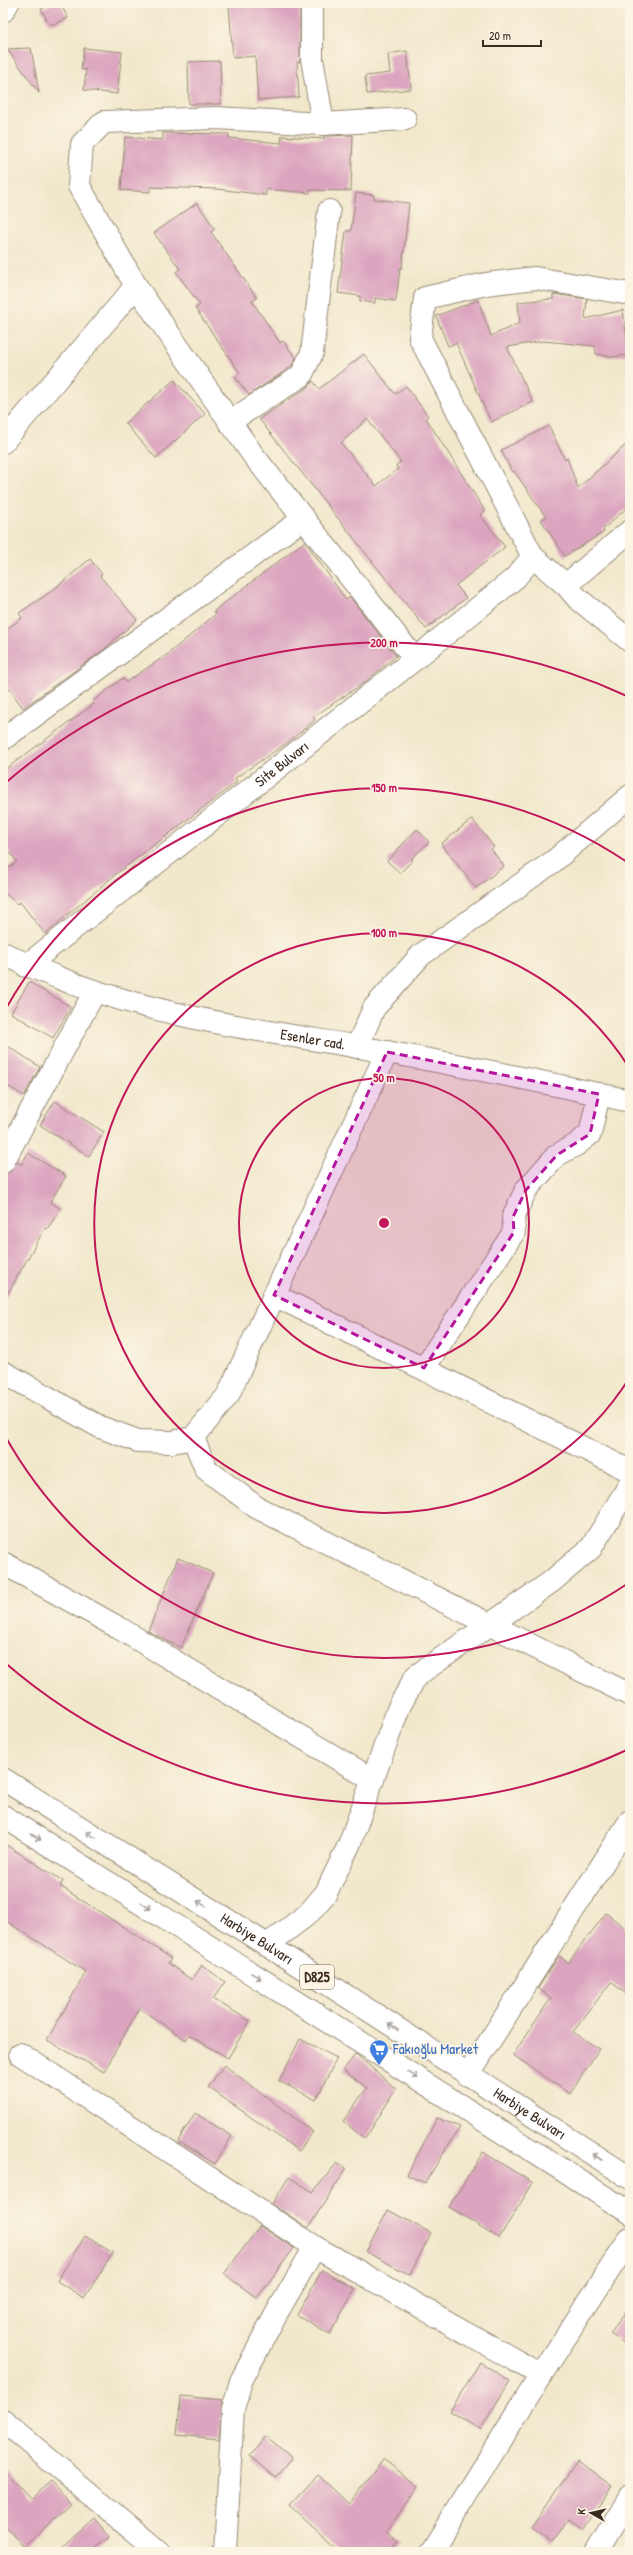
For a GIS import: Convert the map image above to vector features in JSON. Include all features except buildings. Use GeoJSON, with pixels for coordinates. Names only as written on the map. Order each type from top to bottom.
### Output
{"type":"FeatureCollection","features":[{"type":"Feature","properties":{"kind":"street"},"geometry":{"type":"LineString","coordinates":[[3,11],[8,3]]}},
{"type":"Feature","properties":{"kind":"street"},"geometry":{"type":"LineString","coordinates":[[312,3],[312,59],[323,124]]}},
{"type":"Feature","properties":{"kind":"street"},"geometry":{"type":"LineString","coordinates":[[405,119],[323,124],[216,118],[104,122],[82,144],[79,186],[136,286],[229,422],[415,659]]}},
{"type":"Feature","properties":{"kind":"street"},"geometry":{"type":"LineString","coordinates":[[229,422],[301,376],[312,353],[329,211]]}},
{"type":"Feature","properties":{"kind":"street"},"geometry":{"type":"LineString","coordinates":[[630,294],[535,278],[486,284],[425,298],[420,338],[533,557],[566,585],[577,598],[630,641]]}},
{"type":"Feature","properties":{"kind":"street"},"geometry":{"type":"LineString","coordinates":[[3,442],[136,286]]}},
{"type":"Feature","properties":{"kind":"street"},"geometry":{"type":"LineString","coordinates":[[3,739],[304,518]]}},
{"type":"Feature","properties":{"kind":"street"},"geometry":{"type":"LineString","coordinates":[[566,585],[630,531]]}},
{"type":"Feature","properties":{"kind":"street","name":"Site Bulvarı"},"geometry":{"type":"LineString","coordinates":[[26,966],[415,659],[515,578],[533,557]]}},
{"type":"Feature","properties":{"kind":"street"},"geometry":{"type":"LineString","coordinates":[[357,1047],[374,1008],[421,955],[554,862],[630,796]]}},
{"type":"Feature","properties":{"kind":"street","name":"Esenler cad."},"geometry":{"type":"LineString","coordinates":[[3,953],[26,966],[95,991],[222,1025],[387,1052],[630,1101]]}},
{"type":"Feature","properties":{"kind":"street"},"geometry":{"type":"LineString","coordinates":[[3,1162],[95,991]]}},
{"type":"Feature","properties":{"kind":"street"},"geometry":{"type":"LineString","coordinates":[[3,1372],[100,1427],[138,1441],[172,1442],[193,1438],[228,1395],[387,1052]]}},
{"type":"Feature","properties":{"kind":"street"},"geometry":{"type":"LineString","coordinates":[[424,1368],[514,1232],[513,1217],[526,1190],[557,1155],[576,1145],[590,1134],[599,1094]]}},
{"type":"Feature","properties":{"kind":"street"},"geometry":{"type":"LineString","coordinates":[[274,1295],[630,1471]]}},
{"type":"Feature","properties":{"kind":"street"},"geometry":{"type":"LineString","coordinates":[[193,1438],[206,1469],[256,1507],[488,1625],[630,1695]]}},
{"type":"Feature","properties":{"kind":"street"},"geometry":{"type":"LineString","coordinates":[[267,1945],[308,1914],[326,1892],[349,1845],[399,1707],[416,1676],[551,1582],[592,1548],[630,1484]]}},
{"type":"Feature","properties":{"kind":"street"},"geometry":{"type":"LineString","coordinates":[[3,1563],[120,1628],[373,1780]]}},
{"type":"Feature","properties":{"kind":"street","name":"Harbiye Bulvarı"},"geometry":{"type":"LineString","coordinates":[[3,1780],[267,1945],[630,2178]]}},
{"type":"Feature","properties":{"kind":"street","name":"Harbiye Bulvarı"},"geometry":{"type":"LineString","coordinates":[[3,1816],[630,2213]]}},
{"type":"Feature","properties":{"kind":"street"},"geometry":{"type":"LineString","coordinates":[[468,2075],[630,1821]]}},
{"type":"Feature","properties":{"kind":"street"},"geometry":{"type":"LineString","coordinates":[[20,2054],[315,2247],[541,2375]]}},
{"type":"Feature","properties":{"kind":"street"},"geometry":{"type":"LineString","coordinates":[[431,2552],[541,2375],[630,2238]]}},
{"type":"Feature","properties":{"kind":"street"},"geometry":{"type":"LineString","coordinates":[[225,2552],[233,2409],[241,2381],[275,2316],[315,2247]]}},
{"type":"Feature","properties":{"kind":"street"},"geometry":{"type":"LineString","coordinates":[[3,2421],[159,2552]]}},
{"type":"Feature","properties":{"kind":"street"},"geometry":{"type":"LineString","coordinates":[[596,2552],[630,2497]]}},
{"type":"Feature","properties":{"kind":"highlighted area"},"geometry":{"type":"Polygon","coordinates":[[[387,1052],[599,1094],[590,1134],[557,1155],[526,1190],[513,1217],[514,1232],[424,1368],[274,1295],[387,1052]]]}},
{"type":"Feature","properties":{"kind":"place","name":"Fakıoğlu Market"},"geometry":{"type":"Point","coordinates":[379,2066]}}]}
